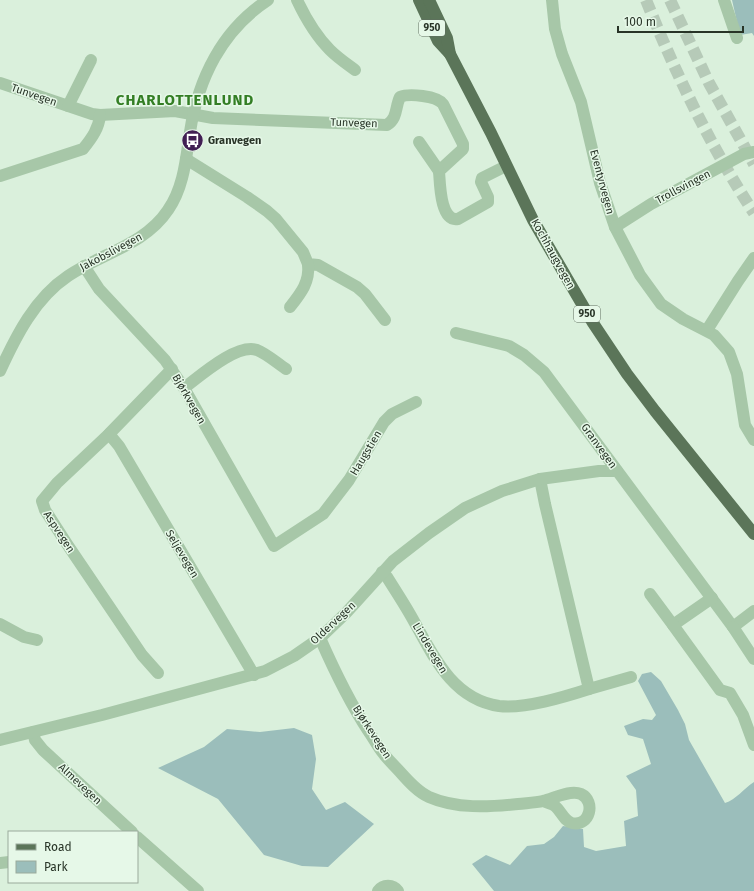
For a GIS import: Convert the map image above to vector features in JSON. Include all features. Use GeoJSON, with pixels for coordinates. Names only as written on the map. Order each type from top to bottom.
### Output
{"type":"FeatureCollection","features":[{"type":"Feature","properties":{"kind":"main road","name":"Kochhaugvegen"},"geometry":{"type":"LineString","coordinates":[[419,0],[438,41],[450,54],[537,227],[593,323],[627,374],[655,411],[754,534]]}},
{"type":"Feature","properties":{"kind":"main road","name":"Kochhaugvegen"},"geometry":{"type":"LineString","coordinates":[[429,0],[447,38],[450,54]]}},
{"type":"Feature","properties":{"kind":"street","name":"Jakobslivegen"},"geometry":{"type":"LineString","coordinates":[[0,371],[19,333],[37,306],[60,281],[84,266],[137,239],[154,226],[168,212],[176,196],[186,159],[197,98],[208,69],[223,44],[240,22],[268,0]]}},
{"type":"Feature","properties":{"kind":"street"},"geometry":{"type":"LineString","coordinates":[[297,0],[323,42],[330,50],[355,70]]}},
{"type":"Feature","properties":{"kind":"street","name":"Eventyrvegen"},"geometry":{"type":"LineString","coordinates":[[552,0],[555,29],[562,54],[581,102],[600,183],[615,227],[640,275],[661,304],[683,319],[714,335],[729,352],[737,374],[745,425],[754,440]]}},
{"type":"Feature","properties":{"kind":"street"},"geometry":{"type":"LineString","coordinates":[[724,0],[737,38]]}},
{"type":"Feature","properties":{"kind":"street","name":"Tunvegen"},"geometry":{"type":"LineString","coordinates":[[68,106],[91,60]]}},
{"type":"Feature","properties":{"kind":"street","name":"Tunvegen"},"geometry":{"type":"LineString","coordinates":[[0,83],[85,112],[100,115],[175,111],[213,118],[387,125],[392,122],[395,117],[400,97],[408,94],[433,98],[441,101],[443,104],[463,144],[463,149],[439,171]]}},
{"type":"Feature","properties":{"kind":"street"},"geometry":{"type":"LineString","coordinates":[[0,176],[83,149],[99,126],[100,115]]}},
{"type":"Feature","properties":{"kind":"street"},"geometry":{"type":"LineString","coordinates":[[419,142],[439,171],[444,207],[449,216],[455,219],[458,219],[488,202],[488,197],[481,182],[482,178],[506,166]]}},
{"type":"Feature","properties":{"kind":"street","name":"Trollsvingen"},"geometry":{"type":"LineString","coordinates":[[615,227],[671,192],[744,154],[754,152]]}},
{"type":"Feature","properties":{"kind":"street"},"geometry":{"type":"LineString","coordinates":[[186,159],[247,196],[267,211],[276,219],[285,232],[303,252],[309,270],[306,283],[304,289],[290,307]]}},
{"type":"Feature","properties":{"kind":"street"},"geometry":{"type":"LineString","coordinates":[[706,330],[754,258]]}},
{"type":"Feature","properties":{"kind":"street"},"geometry":{"type":"LineString","coordinates":[[308,264],[318,265],[357,287],[365,294],[385,320]]}},
{"type":"Feature","properties":{"kind":"street","name":"Bjørkvegen"},"geometry":{"type":"LineString","coordinates":[[84,266],[99,289],[172,369],[274,546]]}},
{"type":"Feature","properties":{"kind":"street","name":"Granvegen"},"geometry":{"type":"LineString","coordinates":[[456,333],[509,346],[524,355],[544,372],[712,598],[754,659]]}},
{"type":"Feature","properties":{"kind":"street"},"geometry":{"type":"LineString","coordinates":[[184,388],[218,362],[233,354],[250,349],[263,353],[286,369]]}},
{"type":"Feature","properties":{"kind":"street","name":"Aspvegen"},"geometry":{"type":"LineString","coordinates":[[158,673],[130,637],[48,516],[42,501],[50,491],[109,434],[172,369]]}},
{"type":"Feature","properties":{"kind":"street","name":"Haugstien"},"geometry":{"type":"LineString","coordinates":[[274,546],[327,511],[349,480],[384,422],[392,414],[416,402]]}},
{"type":"Feature","properties":{"kind":"street","name":"Seljevegen"},"geometry":{"type":"LineString","coordinates":[[109,434],[123,453],[254,675]]}},
{"type":"Feature","properties":{"kind":"street","name":"Oldervegen"},"geometry":{"type":"LineString","coordinates":[[0,740],[254,675],[279,665],[320,638],[346,613],[393,561],[429,532],[465,508],[502,491],[540,479],[600,471],[617,471]]}},
{"type":"Feature","properties":{"kind":"street"},"geometry":{"type":"LineString","coordinates":[[540,479],[589,689]]}},
{"type":"Feature","properties":{"kind":"street","name":"Lindevegen"},"geometry":{"type":"LineString","coordinates":[[382,572],[410,614],[433,656],[446,675],[464,692],[481,701],[499,706],[518,706],[565,696],[631,677]]}},
{"type":"Feature","properties":{"kind":"street"},"geometry":{"type":"LineString","coordinates":[[650,594],[720,690],[730,693],[743,715],[754,745]]}},
{"type":"Feature","properties":{"kind":"street"},"geometry":{"type":"LineString","coordinates":[[673,625],[712,598]]}},
{"type":"Feature","properties":{"kind":"street"},"geometry":{"type":"LineString","coordinates":[[733,627],[754,611]]}},
{"type":"Feature","properties":{"kind":"street"},"geometry":{"type":"LineString","coordinates":[[0,624],[24,637],[37,640]]}},
{"type":"Feature","properties":{"kind":"street","name":"Bjørkevegen"},"geometry":{"type":"LineString","coordinates":[[320,638],[329,659],[360,718],[382,752],[417,789],[427,796],[443,802],[460,805],[496,807],[544,801]]}},
{"type":"Feature","properties":{"kind":"street","name":"Almevegen"},"geometry":{"type":"LineString","coordinates":[[33,732],[35,740],[43,750],[128,831]]}},
{"type":"Feature","properties":{"kind":"street","name":"Almevegen"},"geometry":{"type":"LineString","coordinates":[[138,840],[198,891]]}},
{"type":"Feature","properties":{"kind":"street"},"geometry":{"type":"LineString","coordinates":[[378,891],[382,886],[392,886],[398,891]]}},
{"type":"Feature","properties":{"kind":"green space"},"geometry":{"type":"Polygon","coordinates":[[[732,0],[754,0],[754,36],[752,33],[740,35],[732,0]]]}},
{"type":"Feature","properties":{"kind":"green space"},"geometry":{"type":"Polygon","coordinates":[[[651,672],[661,681],[678,710],[685,724],[689,740],[725,803],[733,799],[754,782],[754,891],[494,891],[472,864],[486,855],[510,865],[527,846],[544,844],[554,837],[563,826],[583,829],[584,847],[596,851],[626,846],[624,821],[638,816],[636,790],[626,776],[651,764],[643,739],[628,735],[624,726],[643,719],[652,720],[656,715],[638,681],[642,674],[651,672]]]}},
{"type":"Feature","properties":{"kind":"green space"},"geometry":{"type":"Polygon","coordinates":[[[294,728],[312,735],[316,759],[312,789],[326,810],[345,802],[374,824],[328,867],[302,866],[264,855],[218,799],[158,768],[204,747],[227,729],[260,732],[294,728]]]}},
{"type":"Feature","properties":{"kind":"tunnel"},"geometry":{"type":"LineString","coordinates":[[646,0],[669,55],[708,136],[754,213]]}},
{"type":"Feature","properties":{"kind":"tunnel"},"geometry":{"type":"LineString","coordinates":[[670,0],[709,83],[754,164]]}},
{"type":"Feature","properties":{"kind":"place","name":"Granvegen"},"geometry":{"type":"Point","coordinates":[192,140]}},
{"type":"Feature","properties":{"kind":"district","name":"CHARLOTTENLUND"},"geometry":{"type":"Point","coordinates":[185,100]}}]}
